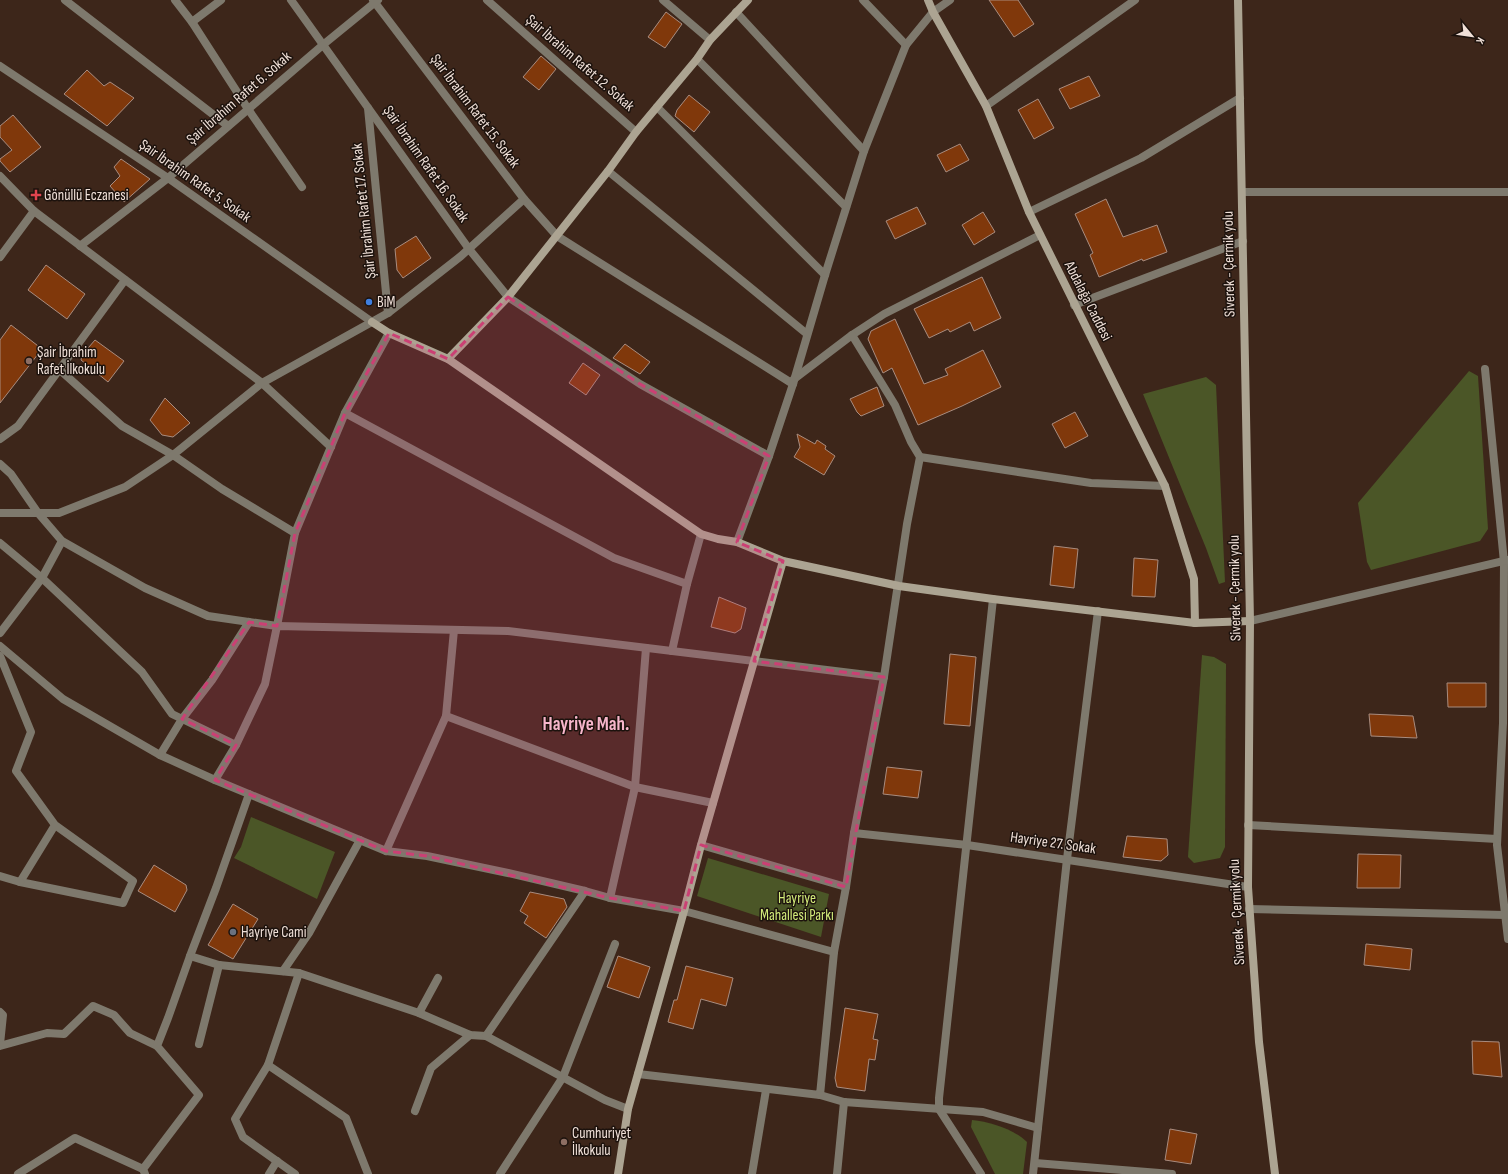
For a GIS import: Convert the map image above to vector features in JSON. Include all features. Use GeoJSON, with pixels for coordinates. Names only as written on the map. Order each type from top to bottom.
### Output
{"type":"FeatureCollection","features":[{"type":"Feature","properties":{"kind":"street"},"geometry":{"type":"LineString","coordinates":[[65,0],[228,126]]}},
{"type":"Feature","properties":{"kind":"street"},"geometry":{"type":"LineString","coordinates":[[175,0],[192,22],[248,109],[302,187]]}},
{"type":"Feature","properties":{"kind":"street"},"geometry":{"type":"LineString","coordinates":[[192,22],[221,0]]}},
{"type":"Feature","properties":{"kind":"street","name":"Şair İbrahim Rafet 16. Sokak"},"geometry":{"type":"LineString","coordinates":[[291,0],[324,44],[469,249],[508,297],[640,384],[769,456]]}},
{"type":"Feature","properties":{"kind":"street","name":"Şair İbrahim Rafet 12. Sokak"},"geometry":{"type":"LineString","coordinates":[[487,0],[636,132]]}},
{"type":"Feature","properties":{"kind":"street"},"geometry":{"type":"LineString","coordinates":[[663,0],[710,40]]}},
{"type":"Feature","properties":{"kind":"street"},"geometry":{"type":"LineString","coordinates":[[448,359],[508,297],[608,171],[636,132],[710,40],[748,0]]}},
{"type":"Feature","properties":{"kind":"street"},"geometry":{"type":"LineString","coordinates":[[863,0],[906,45]]}},
{"type":"Feature","properties":{"kind":"street","name":"Abdalağa Caddesi"},"geometry":{"type":"LineString","coordinates":[[928,0],[933,12],[986,106],[1040,236],[1165,486],[1194,579],[1195,623]]}},
{"type":"Feature","properties":{"kind":"street"},"geometry":{"type":"LineString","coordinates":[[737,542],[769,456],[864,151],[906,45],[933,12],[950,0]]}},
{"type":"Feature","properties":{"kind":"street"},"geometry":{"type":"LineString","coordinates":[[986,106],[1135,0]]}},
{"type":"Feature","properties":{"kind":"street","name":"Siverek - Çermik yolu"},"geometry":{"type":"LineString","coordinates":[[1238,0],[1250,621],[1248,887],[1259,1042],[1275,1174]]}},
{"type":"Feature","properties":{"kind":"street","name":"Şair İbrahim Rafet 6. Sokak"},"geometry":{"type":"LineString","coordinates":[[80,246],[168,178],[376,1]]}},
{"type":"Feature","properties":{"kind":"street","name":"Şair İbrahim Rafet 15. Sokak"},"geometry":{"type":"LineString","coordinates":[[376,1],[524,199],[557,236],[793,382]]}},
{"type":"Feature","properties":{"kind":"street"},"geometry":{"type":"LineString","coordinates":[[736,12],[864,151]]}},
{"type":"Feature","properties":{"kind":"street"},"geometry":{"type":"LineString","coordinates":[[696,59],[846,207]]}},
{"type":"Feature","properties":{"kind":"street","name":"Şair İbrahim Rafet 5. Sokak"},"geometry":{"type":"LineString","coordinates":[[0,66],[168,178],[372,322]]}},
{"type":"Feature","properties":{"kind":"street"},"geometry":{"type":"LineString","coordinates":[[1029,212],[1141,158],[1240,98]]}},
{"type":"Feature","properties":{"kind":"street","name":"Şair İbrahim Rafet 17. Sokak"},"geometry":{"type":"LineString","coordinates":[[368,107],[388,313]]}},
{"type":"Feature","properties":{"kind":"street"},"geometry":{"type":"LineString","coordinates":[[657,107],[825,275]]}},
{"type":"Feature","properties":{"kind":"street"},"geometry":{"type":"LineString","coordinates":[[608,171],[807,334]]}},
{"type":"Feature","properties":{"kind":"street"},"geometry":{"type":"LineString","coordinates":[[0,176],[34,211],[262,383],[331,447]]}},
{"type":"Feature","properties":{"kind":"street"},"geometry":{"type":"LineString","coordinates":[[1242,192],[1508,192]]}},
{"type":"Feature","properties":{"kind":"street"},"geometry":{"type":"LineString","coordinates":[[0,512],[59,513],[125,487],[173,455],[262,383],[388,313],[469,249],[524,199]]}},
{"type":"Feature","properties":{"kind":"street"},"geometry":{"type":"LineString","coordinates":[[0,257],[34,211]]}},
{"type":"Feature","properties":{"kind":"street"},"geometry":{"type":"LineString","coordinates":[[793,382],[852,335],[884,314],[1040,236]]}},
{"type":"Feature","properties":{"kind":"street"},"geometry":{"type":"LineString","coordinates":[[1074,305],[1243,241]]}},
{"type":"Feature","properties":{"kind":"street"},"geometry":{"type":"LineString","coordinates":[[0,438],[18,426],[125,280]]}},
{"type":"Feature","properties":{"kind":"street"},"geometry":{"type":"LineString","coordinates":[[372,322],[389,333],[448,359],[701,534],[737,542],[783,560],[899,586],[993,599],[1195,623],[1250,621],[1506,561]]}},
{"type":"Feature","properties":{"kind":"street"},"geometry":{"type":"LineString","coordinates":[[215,780],[236,745],[265,684],[295,533],[345,413],[389,333]]}},
{"type":"Feature","properties":{"kind":"street"},"geometry":{"type":"LineString","coordinates":[[820,1095],[834,952],[854,833],[884,677],[899,586],[907,524],[920,457],[911,442],[895,405],[852,335]]}},
{"type":"Feature","properties":{"kind":"street"},"geometry":{"type":"LineString","coordinates":[[1485,369],[1506,561],[1503,723],[1497,839],[1506,898],[1505,915],[1508,939]]}},
{"type":"Feature","properties":{"kind":"street"},"geometry":{"type":"LineString","coordinates":[[60,370],[122,426],[173,455],[222,489],[295,533]]}},
{"type":"Feature","properties":{"kind":"street"},"geometry":{"type":"LineString","coordinates":[[345,413],[614,558],[687,584]]}},
{"type":"Feature","properties":{"kind":"street"},"geometry":{"type":"LineString","coordinates":[[920,457],[1091,483],[1165,486]]}},
{"type":"Feature","properties":{"kind":"street"},"geometry":{"type":"LineString","coordinates":[[0,464],[11,474],[38,513],[62,542],[145,588],[208,616],[276,626],[508,631],[884,677]]}},
{"type":"Feature","properties":{"kind":"street"},"geometry":{"type":"LineString","coordinates":[[672,651],[687,584],[701,534]]}},
{"type":"Feature","properties":{"kind":"street"},"geometry":{"type":"LineString","coordinates":[[0,633],[42,578],[62,542]]}},
{"type":"Feature","properties":{"kind":"street"},"geometry":{"type":"LineString","coordinates":[[0,543],[42,578],[142,672],[172,714],[236,745]]}},
{"type":"Feature","properties":{"kind":"street"},"geometry":{"type":"LineString","coordinates":[[618,1174],[628,1109],[684,911],[701,845],[783,560]]}},
{"type":"Feature","properties":{"kind":"street"},"geometry":{"type":"LineString","coordinates":[[981,1174],[939,1109],[939,1098],[993,599]]}},
{"type":"Feature","properties":{"kind":"street"},"geometry":{"type":"LineString","coordinates":[[1033,1174],[1067,859],[1098,611]]}},
{"type":"Feature","properties":{"kind":"street"},"geometry":{"type":"LineString","coordinates":[[160,755],[182,719],[212,680],[249,622]]}},
{"type":"Feature","properties":{"kind":"street"},"geometry":{"type":"LineString","coordinates":[[386,851],[446,716],[454,630]]}},
{"type":"Feature","properties":{"kind":"street"},"geometry":{"type":"LineString","coordinates":[[0,646],[63,699],[160,755],[215,780],[386,851],[427,856],[584,890],[610,898],[684,911],[834,952]]}},
{"type":"Feature","properties":{"kind":"street"},"geometry":{"type":"LineString","coordinates":[[610,898],[635,787],[646,648]]}},
{"type":"Feature","properties":{"kind":"street"},"geometry":{"type":"LineString","coordinates":[[0,656],[31,732],[16,771],[55,825],[133,881],[123,903],[20,882],[0,876]]}},
{"type":"Feature","properties":{"kind":"street"},"geometry":{"type":"LineString","coordinates":[[446,716],[635,787],[713,803]]}},
{"type":"Feature","properties":{"kind":"street"},"geometry":{"type":"LineString","coordinates":[[157,1046],[216,888],[249,794]]}},
{"type":"Feature","properties":{"kind":"street"},"geometry":{"type":"LineString","coordinates":[[20,882],[55,825]]}},
{"type":"Feature","properties":{"kind":"street"},"geometry":{"type":"LineString","coordinates":[[1248,825],[1497,839]]}},
{"type":"Feature","properties":{"kind":"street","name":"Hayriye 27. Sokak"},"geometry":{"type":"LineString","coordinates":[[854,833],[966,845],[1248,887]]}},
{"type":"Feature","properties":{"kind":"street"},"geometry":{"type":"LineString","coordinates":[[283,971],[310,933],[360,840]]}},
{"type":"Feature","properties":{"kind":"street"},"geometry":{"type":"LineString","coordinates":[[701,845],[846,887]]}},
{"type":"Feature","properties":{"kind":"street"},"geometry":{"type":"LineString","coordinates":[[486,1036],[584,890]]}},
{"type":"Feature","properties":{"kind":"street"},"geometry":{"type":"LineString","coordinates":[[1249,909],[1505,915]]}},
{"type":"Feature","properties":{"kind":"street"},"geometry":{"type":"LineString","coordinates":[[500,1174],[563,1077],[615,944]]}},
{"type":"Feature","properties":{"kind":"street"},"geometry":{"type":"LineString","coordinates":[[190,956],[219,965],[299,973],[419,1013],[470,1035],[486,1036],[605,1100],[628,1109]]}},
{"type":"Feature","properties":{"kind":"street"},"geometry":{"type":"LineString","coordinates":[[199,1044],[219,965]]}},
{"type":"Feature","properties":{"kind":"street"},"geometry":{"type":"LineString","coordinates":[[296,1174],[243,1137],[235,1119],[268,1065],[299,973]]}},
{"type":"Feature","properties":{"kind":"street"},"geometry":{"type":"LineString","coordinates":[[419,1013],[438,978]]}},
{"type":"Feature","properties":{"kind":"street"},"geometry":{"type":"LineString","coordinates":[[0,1012],[3,1015],[0,1045],[47,1033],[64,1034],[93,1006],[114,1015],[130,1033],[157,1046],[199,1095],[144,1172],[75,1138],[18,1174]]}},
{"type":"Feature","properties":{"kind":"street"},"geometry":{"type":"LineString","coordinates":[[415,1111],[431,1068],[470,1035]]}},
{"type":"Feature","properties":{"kind":"street"},"geometry":{"type":"LineString","coordinates":[[268,1065],[346,1118],[368,1174]]}},
{"type":"Feature","properties":{"kind":"street"},"geometry":{"type":"LineString","coordinates":[[638,1074],[766,1090],[820,1095],[844,1102],[983,1112],[1038,1128]]}},
{"type":"Feature","properties":{"kind":"street"},"geometry":{"type":"LineString","coordinates":[[752,1174],[766,1090]]}},
{"type":"Feature","properties":{"kind":"street"},"geometry":{"type":"LineString","coordinates":[[837,1174],[844,1102]]}},
{"type":"Feature","properties":{"kind":"street"},"geometry":{"type":"LineString","coordinates":[[268,1174],[278,1161]]}},
{"type":"Feature","properties":{"kind":"street"},"geometry":{"type":"LineString","coordinates":[[1035,1163],[1172,1174]]}},
{"type":"Feature","properties":{"kind":"highlighted area"},"geometry":{"type":"Polygon","coordinates":[[[508,297],[640,384],[769,456],[737,542],[783,561],[754,661],[884,677],[846,887],[701,845],[684,911],[610,898],[427,856],[386,851],[215,780],[236,745],[182,719],[249,622],[277,626],[295,533],[345,413],[389,333],[448,359],[508,297]]]}},
{"type":"Feature","properties":{"kind":"green space"},"geometry":{"type":"Polygon","coordinates":[[[1469,371],[1478,376],[1488,529],[1480,541],[1371,570],[1367,562],[1358,503],[1469,371]]]}},
{"type":"Feature","properties":{"kind":"green space"},"geometry":{"type":"Polygon","coordinates":[[[1206,377],[1216,385],[1225,582],[1219,584],[1206,548],[1143,394],[1206,377]]]}},
{"type":"Feature","properties":{"kind":"green space"},"geometry":{"type":"Polygon","coordinates":[[[1202,655],[1214,657],[1226,664],[1225,847],[1220,858],[1194,863],[1188,857],[1202,655]]]}},
{"type":"Feature","properties":{"kind":"green space"},"geometry":{"type":"Polygon","coordinates":[[[251,817],[335,852],[317,899],[234,858],[241,847],[251,817]]]}},
{"type":"Feature","properties":{"kind":"green space","name":"Hayriye Mahallesi Parkı"},"geometry":{"type":"Polygon","coordinates":[[[708,858],[829,894],[821,937],[697,896],[708,858]]]}},
{"type":"Feature","properties":{"kind":"green space"},"geometry":{"type":"Polygon","coordinates":[[[972,1120],[987,1122],[1001,1127],[1015,1133],[1027,1142],[1023,1174],[995,1174],[971,1127],[972,1120]]]}},
{"type":"Feature","properties":{"kind":"building"},"geometry":{"type":"Polygon","coordinates":[[[989,0],[1018,0],[1034,24],[1014,37],[989,0]]]}},
{"type":"Feature","properties":{"kind":"building"},"geometry":{"type":"Polygon","coordinates":[[[666,12],[682,24],[665,48],[648,37],[666,12]]]}},
{"type":"Feature","properties":{"kind":"building"},"geometry":{"type":"Polygon","coordinates":[[[541,56],[556,69],[539,90],[523,77],[541,56]]]}},
{"type":"Feature","properties":{"kind":"building"},"geometry":{"type":"Polygon","coordinates":[[[87,70],[104,86],[110,82],[134,98],[107,126],[64,94],[87,70]]]}},
{"type":"Feature","properties":{"kind":"building"},"geometry":{"type":"Polygon","coordinates":[[[1089,76],[1100,96],[1070,109],[1059,89],[1089,76]]]}},
{"type":"Feature","properties":{"kind":"building"},"geometry":{"type":"Polygon","coordinates":[[[689,95],[710,112],[694,132],[675,116],[677,110],[689,95]]]}},
{"type":"Feature","properties":{"kind":"building"},"geometry":{"type":"Polygon","coordinates":[[[1038,99],[1054,128],[1034,139],[1018,110],[1038,99]]]}},
{"type":"Feature","properties":{"kind":"building"},"geometry":{"type":"Polygon","coordinates":[[[13,115],[41,147],[10,172],[0,161],[0,159],[12,150],[0,137],[0,126],[13,115]]]}},
{"type":"Feature","properties":{"kind":"building"},"geometry":{"type":"Polygon","coordinates":[[[960,144],[969,160],[946,172],[937,155],[960,144]]]}},
{"type":"Feature","properties":{"kind":"building"},"geometry":{"type":"Polygon","coordinates":[[[121,159],[150,179],[124,202],[110,186],[120,176],[114,167],[121,159]]]}},
{"type":"Feature","properties":{"kind":"building"},"geometry":{"type":"Polygon","coordinates":[[[1106,199],[1123,237],[1157,225],[1167,252],[1143,261],[1142,259],[1099,277],[1090,255],[1093,253],[1075,214],[1106,199]]]}},
{"type":"Feature","properties":{"kind":"building"},"geometry":{"type":"Polygon","coordinates":[[[917,207],[926,224],[895,239],[886,221],[917,207]]]}},
{"type":"Feature","properties":{"kind":"building"},"geometry":{"type":"Polygon","coordinates":[[[983,212],[995,232],[974,245],[962,225],[983,212]]]}},
{"type":"Feature","properties":{"kind":"building"},"geometry":{"type":"Polygon","coordinates":[[[416,236],[431,258],[403,278],[397,270],[395,249],[416,236]]]}},
{"type":"Feature","properties":{"kind":"building"},"geometry":{"type":"Polygon","coordinates":[[[46,265],[85,294],[67,319],[28,290],[46,265]]]}},
{"type":"Feature","properties":{"kind":"building"},"geometry":{"type":"Polygon","coordinates":[[[982,277],[1001,318],[974,331],[970,322],[950,332],[948,329],[929,338],[914,309],[982,277]]]}},
{"type":"Feature","properties":{"kind":"building"},"geometry":{"type":"Polygon","coordinates":[[[895,319],[924,384],[948,375],[945,369],[983,350],[1001,387],[918,425],[892,368],[883,373],[868,339],[871,331],[895,319]]]}},
{"type":"Feature","properties":{"kind":"building"},"geometry":{"type":"Polygon","coordinates":[[[11,325],[42,349],[0,403],[0,340],[11,325]]]}},
{"type":"Feature","properties":{"kind":"building"},"geometry":{"type":"Polygon","coordinates":[[[95,340],[124,361],[108,382],[81,360],[82,355],[95,340]]]}},
{"type":"Feature","properties":{"kind":"building"},"geometry":{"type":"Polygon","coordinates":[[[625,344],[650,362],[640,374],[613,358],[625,344]]]}},
{"type":"Feature","properties":{"kind":"building"},"geometry":{"type":"Polygon","coordinates":[[[583,363],[600,375],[586,395],[569,383],[583,363]]]}},
{"type":"Feature","properties":{"kind":"building"},"geometry":{"type":"Polygon","coordinates":[[[877,387],[884,406],[861,416],[850,399],[877,387]]]}},
{"type":"Feature","properties":{"kind":"building"},"geometry":{"type":"Polygon","coordinates":[[[165,398],[190,423],[173,437],[162,435],[150,420],[165,398]]]}},
{"type":"Feature","properties":{"kind":"building"},"geometry":{"type":"Polygon","coordinates":[[[1075,412],[1088,436],[1065,448],[1052,424],[1075,412]]]}},
{"type":"Feature","properties":{"kind":"building"},"geometry":{"type":"Polygon","coordinates":[[[797,434],[815,444],[817,440],[826,446],[825,449],[835,456],[824,475],[794,457],[800,447],[797,434]]]}},
{"type":"Feature","properties":{"kind":"building"},"geometry":{"type":"Polygon","coordinates":[[[1054,546],[1078,549],[1074,588],[1050,585],[1054,546]]]}},
{"type":"Feature","properties":{"kind":"building"},"geometry":{"type":"Polygon","coordinates":[[[1134,558],[1158,560],[1155,597],[1132,596],[1134,558]]]}},
{"type":"Feature","properties":{"kind":"building"},"geometry":{"type":"Polygon","coordinates":[[[719,597],[746,608],[741,629],[735,633],[711,627],[719,597]]]}},
{"type":"Feature","properties":{"kind":"building"},"geometry":{"type":"Polygon","coordinates":[[[950,654],[976,657],[970,726],[944,724],[950,654]]]}},
{"type":"Feature","properties":{"kind":"building"},"geometry":{"type":"Polygon","coordinates":[[[1447,683],[1486,683],[1486,707],[1448,707],[1447,683]]]}},
{"type":"Feature","properties":{"kind":"building"},"geometry":{"type":"Polygon","coordinates":[[[1369,714],[1413,716],[1417,738],[1371,736],[1369,714]]]}},
{"type":"Feature","properties":{"kind":"building"},"geometry":{"type":"Polygon","coordinates":[[[887,767],[922,771],[918,798],[883,794],[887,767]]]}},
{"type":"Feature","properties":{"kind":"building"},"geometry":{"type":"Polygon","coordinates":[[[1127,836],[1167,839],[1168,855],[1161,861],[1123,857],[1127,836]]]}},
{"type":"Feature","properties":{"kind":"building"},"geometry":{"type":"Polygon","coordinates":[[[1358,854],[1401,855],[1400,888],[1357,888],[1358,854]]]}},
{"type":"Feature","properties":{"kind":"building"},"geometry":{"type":"Polygon","coordinates":[[[154,865],[186,885],[187,890],[175,912],[138,891],[154,865]]]}},
{"type":"Feature","properties":{"kind":"building"},"geometry":{"type":"Polygon","coordinates":[[[530,892],[564,899],[567,907],[546,938],[524,923],[528,916],[520,911],[530,892]]]}},
{"type":"Feature","properties":{"kind":"building","name":"Hayriye Cami"},"geometry":{"type":"Polygon","coordinates":[[[233,904],[258,919],[233,959],[208,945],[233,904]]]}},
{"type":"Feature","properties":{"kind":"building"},"geometry":{"type":"Polygon","coordinates":[[[1366,944],[1412,949],[1410,970],[1364,965],[1366,944]]]}},
{"type":"Feature","properties":{"kind":"building"},"geometry":{"type":"Polygon","coordinates":[[[618,956],[650,967],[639,998],[607,987],[618,956]]]}},
{"type":"Feature","properties":{"kind":"building"},"geometry":{"type":"Polygon","coordinates":[[[686,966],[733,978],[726,1006],[701,999],[693,1029],[668,1022],[674,1000],[677,1000],[686,966]]]}},
{"type":"Feature","properties":{"kind":"building"},"geometry":{"type":"Polygon","coordinates":[[[845,1008],[878,1014],[873,1039],[878,1040],[875,1060],[869,1059],[865,1091],[837,1087],[835,1078],[845,1008]]]}},
{"type":"Feature","properties":{"kind":"building"},"geometry":{"type":"Polygon","coordinates":[[[1472,1041],[1499,1042],[1502,1077],[1473,1074],[1472,1041]]]}},
{"type":"Feature","properties":{"kind":"building"},"geometry":{"type":"Polygon","coordinates":[[[1170,1129],[1197,1134],[1191,1164],[1165,1160],[1170,1129]]]}},
{"type":"Feature","properties":{"kind":"place","name":"Gönüllü Eczanesi"},"geometry":{"type":"Point","coordinates":[36,195]}},
{"type":"Feature","properties":{"kind":"place","name":"BiM"},"geometry":{"type":"Point","coordinates":[369,302]}},
{"type":"Feature","properties":{"kind":"place","name":"Şair İbrahim Rafet İlkokulu"},"geometry":{"type":"Point","coordinates":[29,361]}},
{"type":"Feature","properties":{"kind":"place","name":"Hayriye Cami"},"geometry":{"type":"Point","coordinates":[233,932]}},
{"type":"Feature","properties":{"kind":"place","name":"Cumhuriyet İlkokulu"},"geometry":{"type":"Point","coordinates":[564,1142]}},
{"type":"Feature","properties":{"kind":"district","name":"Hayriye Mah."},"geometry":{"type":"Point","coordinates":[586,724]}}]}
